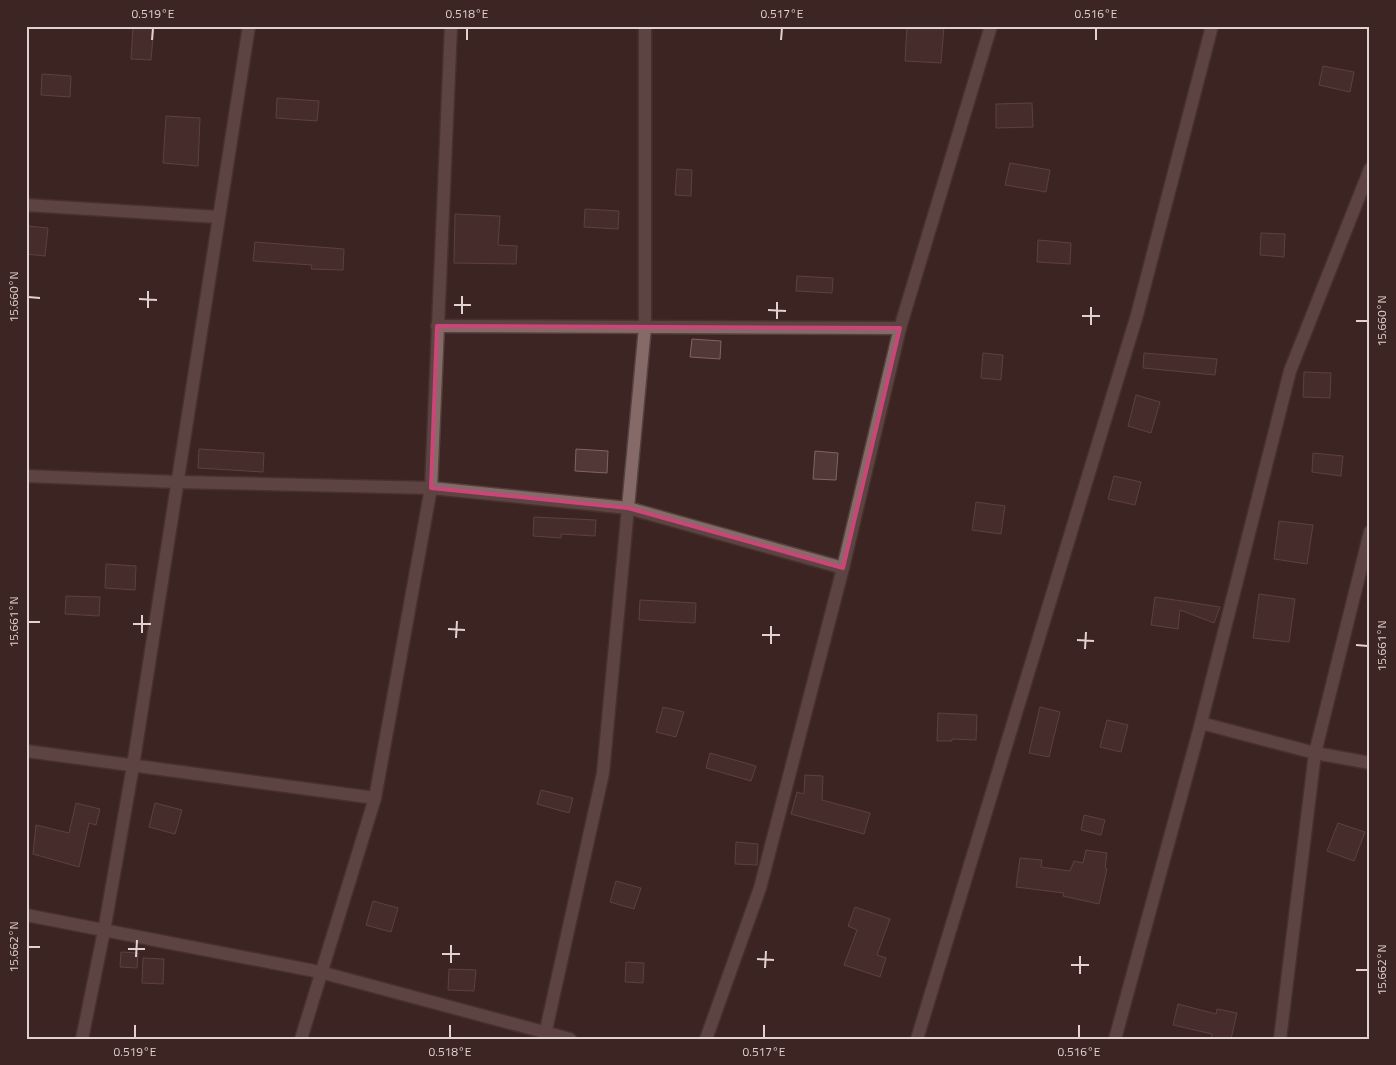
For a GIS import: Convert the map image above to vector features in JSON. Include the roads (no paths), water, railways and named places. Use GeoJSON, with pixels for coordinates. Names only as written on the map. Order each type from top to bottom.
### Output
{"type":"FeatureCollection","features":[{"type":"Feature","properties":{"kind":"street"},"geometry":{"type":"LineString","coordinates":[[82,1039],[104,931],[133,766],[249,26]]}},
{"type":"Feature","properties":{"kind":"street"},"geometry":{"type":"LineString","coordinates":[[301,1039],[320,972],[375,798],[431,488],[450,26]]}},
{"type":"Feature","properties":{"kind":"street"},"geometry":{"type":"LineString","coordinates":[[545,1036],[603,773],[645,327],[645,26]]}},
{"type":"Feature","properties":{"kind":"street"},"geometry":{"type":"LineString","coordinates":[[706,1039],[760,888],[843,568],[900,328],[991,26]]}},
{"type":"Feature","properties":{"kind":"street"},"geometry":{"type":"LineString","coordinates":[[917,1039],[1138,315],[1212,26]]}},
{"type":"Feature","properties":{"kind":"street"},"geometry":{"type":"LineString","coordinates":[[1115,1039],[1201,723],[1290,371],[1370,169]]}},
{"type":"Feature","properties":{"kind":"street"},"geometry":{"type":"LineString","coordinates":[[26,205],[218,217]]}},
{"type":"Feature","properties":{"kind":"street"},"geometry":{"type":"LineString","coordinates":[[437,326],[900,328]]}},
{"type":"Feature","properties":{"kind":"street"},"geometry":{"type":"LineString","coordinates":[[26,476],[177,482],[431,488],[628,508],[843,568]]}},
{"type":"Feature","properties":{"kind":"street"},"geometry":{"type":"LineString","coordinates":[[1280,1039],[1315,753],[1370,532]]}},
{"type":"Feature","properties":{"kind":"street"},"geometry":{"type":"LineString","coordinates":[[1201,723],[1315,753],[1370,763]]}},
{"type":"Feature","properties":{"kind":"street"},"geometry":{"type":"LineString","coordinates":[[26,752],[375,798]]}},
{"type":"Feature","properties":{"kind":"street"},"geometry":{"type":"LineString","coordinates":[[26,915],[320,972],[545,1036],[570,1039]]}}]}
